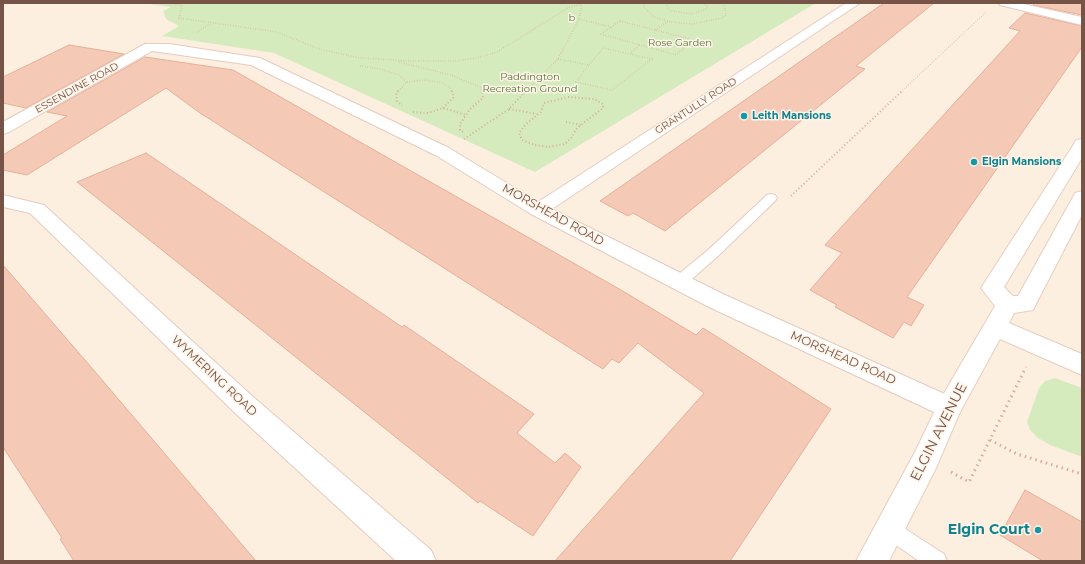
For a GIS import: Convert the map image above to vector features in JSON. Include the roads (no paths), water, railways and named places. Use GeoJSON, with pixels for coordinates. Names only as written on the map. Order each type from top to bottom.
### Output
{"type":"FeatureCollection","features":[{"type":"Feature","properties":{"kind":"street","name":"GRANTULLY ROAD"},"geometry":{"type":"LineString","coordinates":[[538,210],[854,3]]}},
{"type":"Feature","properties":{"kind":"street"},"geometry":{"type":"LineString","coordinates":[[1004,3],[1082,21]]}},
{"type":"Feature","properties":{"kind":"street","name":"MORSHEAD ROAD"},"geometry":{"type":"LineString","coordinates":[[150,47],[169,48],[255,61],[443,152],[538,210],[717,301],[950,408]]}},
{"type":"Feature","properties":{"kind":"street","name":"ESSENDINE ROAD"},"geometry":{"type":"LineString","coordinates":[[3,129],[150,47]]}},
{"type":"Feature","properties":{"kind":"street"},"geometry":{"type":"LineString","coordinates":[[1082,144],[992,288],[1001,316],[1082,365]]}},
{"type":"Feature","properties":{"kind":"street"},"geometry":{"type":"LineString","coordinates":[[1001,316],[1025,304],[1082,197]]}},
{"type":"Feature","properties":{"kind":"street","name":"WYMERING ROAD"},"geometry":{"type":"LineString","coordinates":[[3,201],[37,209],[242,403],[420,561]]}},
{"type":"Feature","properties":{"kind":"street","name":"ELGIN AVENUE"},"geometry":{"type":"LineString","coordinates":[[872,561],[890,529],[950,408],[1001,316]]}},
{"type":"Feature","properties":{"kind":"lane"},"geometry":{"type":"LineString","coordinates":[[679,282],[713,253],[771,198]]}},
{"type":"Feature","properties":{"kind":"lane"},"geometry":{"type":"LineString","coordinates":[[890,529],[937,561]]}},
{"type":"Feature","properties":{"kind":"place","name":"Leith Mansions"},"geometry":{"type":"Point","coordinates":[744,116]}},
{"type":"Feature","properties":{"kind":"place","name":"Elgin Mansions"},"geometry":{"type":"Point","coordinates":[974,162]}},
{"type":"Feature","properties":{"kind":"place","name":"Elgin Court"},"geometry":{"type":"Point","coordinates":[1038,530]}},
{"type":"Feature","properties":{"kind":"park label","name":"b"},"geometry":{"type":"Point","coordinates":[572,18]}},
{"type":"Feature","properties":{"kind":"park label","name":"Rose Garden"},"geometry":{"type":"Point","coordinates":[680,43]}},
{"type":"Feature","properties":{"kind":"park label","name":"Paddington Recreation Ground"},"geometry":{"type":"Point","coordinates":[530,82]}}]}
